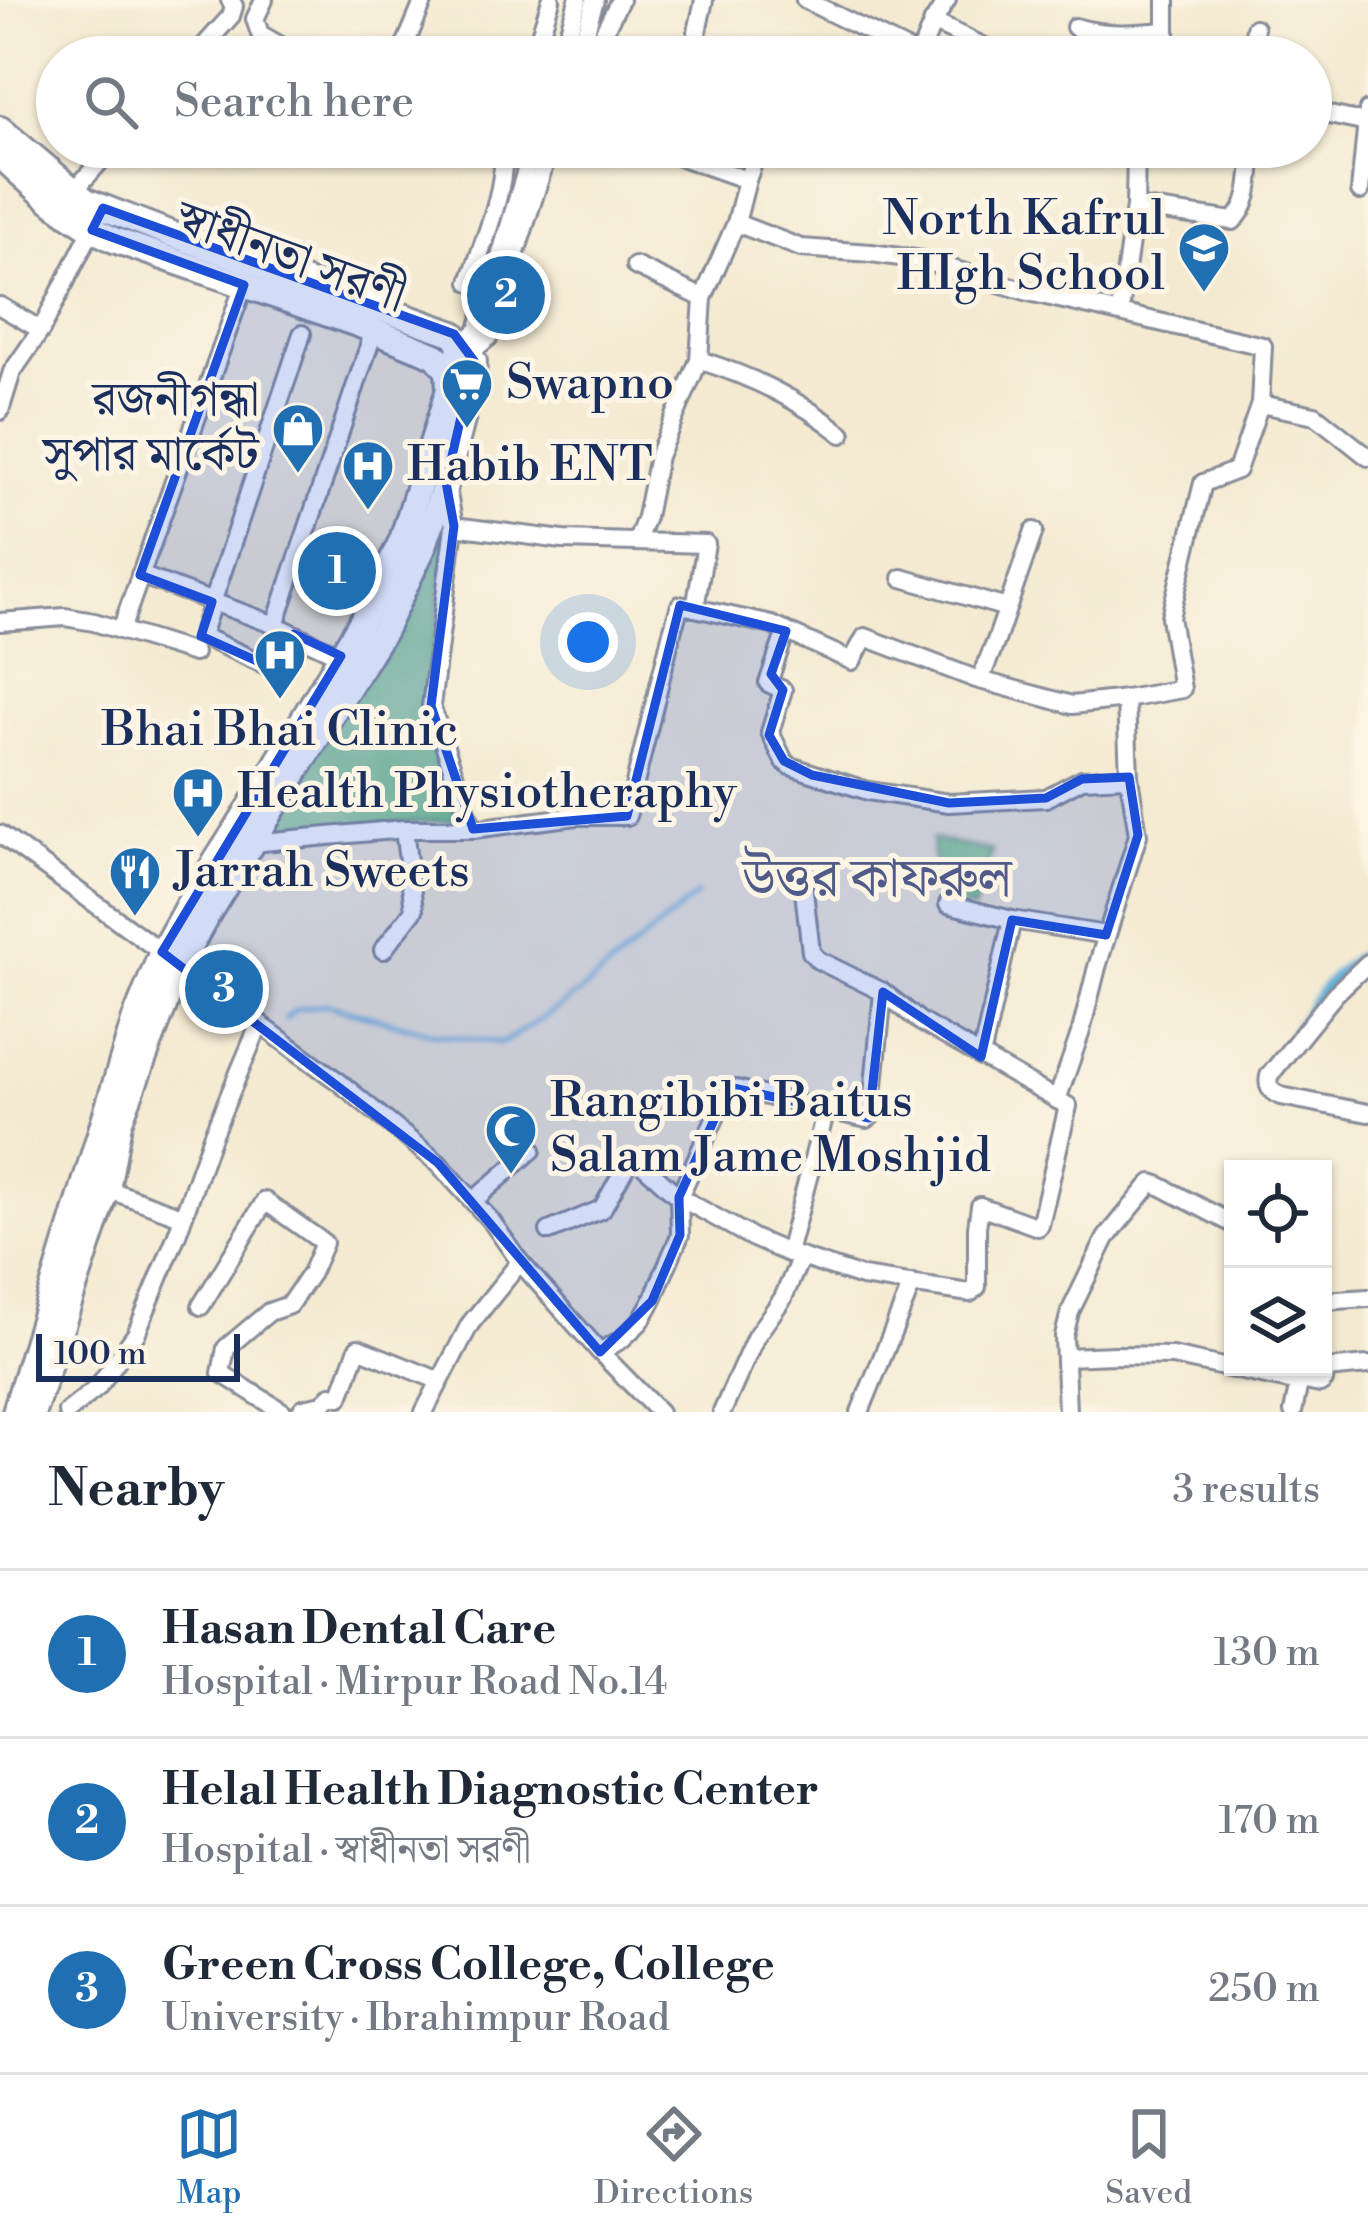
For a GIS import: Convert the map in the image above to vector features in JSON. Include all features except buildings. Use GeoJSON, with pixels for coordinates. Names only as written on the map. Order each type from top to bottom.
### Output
{"type":"FeatureCollection","features":[{"type":"Feature","properties":{"kind":"main road","name":"স্বাধীনতা সরণী"},"geometry":{"type":"LineString","coordinates":[[0,130],[36,161]]}},
{"type":"Feature","properties":{"kind":"main road","name":"স্বাধীনতা সরণী"},"geometry":{"type":"LineString","coordinates":[[0,155],[79,223],[98,219],[454,334],[466,348]]}},
{"type":"Feature","properties":{"kind":"main road","name":"স্বাধীনতা সরণী"},"geometry":{"type":"LineString","coordinates":[[45,168],[73,192],[114,240],[374,331],[441,363]]}},
{"type":"Feature","properties":{"kind":"main road"},"geometry":{"type":"LineString","coordinates":[[35,1410],[136,1019],[384,630],[423,548],[446,482],[473,378],[475,361],[466,348]]}},
{"type":"Feature","properties":{"kind":"main road"},"geometry":{"type":"LineString","coordinates":[[35,1410],[107,1189],[119,1123],[188,905],[363,619],[402,540],[446,407],[449,389],[441,363]]}},
{"type":"Feature","properties":{"kind":"street"},"geometry":{"type":"LineString","coordinates":[[213,36],[231,16],[234,6],[230,0]]}},
{"type":"Feature","properties":{"kind":"street"},"geometry":{"type":"LineString","coordinates":[[263,36],[255,19],[264,0]]}},
{"type":"Feature","properties":{"kind":"street"},"geometry":{"type":"LineString","coordinates":[[409,36],[424,0]]}},
{"type":"Feature","properties":{"kind":"street"},"geometry":{"type":"LineString","coordinates":[[540,36],[551,0]]}},
{"type":"Feature","properties":{"kind":"street"},"geometry":{"type":"LineString","coordinates":[[567,36],[578,0]]}},
{"type":"Feature","properties":{"kind":"street"},"geometry":{"type":"LineString","coordinates":[[584,36],[595,0]]}},
{"type":"Feature","properties":{"kind":"street"},"geometry":{"type":"LineString","coordinates":[[602,36],[620,0]]}},
{"type":"Feature","properties":{"kind":"street"},"geometry":{"type":"LineString","coordinates":[[697,36],[704,0]]}},
{"type":"Feature","properties":{"kind":"street"},"geometry":{"type":"LineString","coordinates":[[805,0],[878,36]]}},
{"type":"Feature","properties":{"kind":"street"},"geometry":{"type":"LineString","coordinates":[[1166,0],[1166,36]]}},
{"type":"Feature","properties":{"kind":"street"},"geometry":{"type":"LineString","coordinates":[[926,36],[938,7],[977,36]]}},
{"type":"Feature","properties":{"kind":"street"},"geometry":{"type":"LineString","coordinates":[[1075,27],[1131,34],[1165,31]]}},
{"type":"Feature","properties":{"kind":"street"},"geometry":{"type":"LineString","coordinates":[[1254,36],[1255,28]]}},
{"type":"Feature","properties":{"kind":"street"},"geometry":{"type":"LineString","coordinates":[[1360,191],[1368,110]]}},
{"type":"Feature","properties":{"kind":"street"},"geometry":{"type":"LineString","coordinates":[[1332,116],[1366,124]]}},
{"type":"Feature","properties":{"kind":"street"},"geometry":{"type":"LineString","coordinates":[[73,192],[94,168]]}},
{"type":"Feature","properties":{"kind":"street"},"geometry":{"type":"LineString","coordinates":[[489,289],[470,282],[500,185],[500,168]]}},
{"type":"Feature","properties":{"kind":"street"},"geometry":{"type":"LineString","coordinates":[[466,348],[478,330],[526,168]]}},
{"type":"Feature","properties":{"kind":"street"},"geometry":{"type":"LineString","coordinates":[[441,363],[489,337],[543,168]]}},
{"type":"Feature","properties":{"kind":"street"},"geometry":{"type":"LineString","coordinates":[[713,168],[747,180]]}},
{"type":"Feature","properties":{"kind":"street"},"geometry":{"type":"LineString","coordinates":[[637,542],[658,456],[699,360],[703,298],[736,223],[751,168]]}},
{"type":"Feature","properties":{"kind":"street"},"geometry":{"type":"LineString","coordinates":[[1120,311],[1136,168]]}},
{"type":"Feature","properties":{"kind":"street"},"geometry":{"type":"LineString","coordinates":[[1135,207],[1233,221],[1243,212],[1251,168]]}},
{"type":"Feature","properties":{"kind":"street"},"geometry":{"type":"LineString","coordinates":[[0,411],[12,372],[41,330],[98,219]]}},
{"type":"Feature","properties":{"kind":"street"},"geometry":{"type":"LineString","coordinates":[[252,843],[627,816],[680,605],[786,631],[852,661],[865,638],[980,680],[1072,705],[1183,689],[1170,617],[1203,483],[1238,470],[1260,404],[1263,346],[1029,292],[922,260],[801,248],[736,223]]}},
{"type":"Feature","properties":{"kind":"street"},"geometry":{"type":"LineString","coordinates":[[635,266],[703,298]]}},
{"type":"Feature","properties":{"kind":"street"},"geometry":{"type":"LineString","coordinates":[[121,630],[244,285]]}},
{"type":"Feature","properties":{"kind":"street"},"geometry":{"type":"LineString","coordinates":[[0,306],[41,330]]}},
{"type":"Feature","properties":{"kind":"street"},"geometry":{"type":"LineString","coordinates":[[275,625],[374,331]]}},
{"type":"Feature","properties":{"kind":"street"},"geometry":{"type":"LineString","coordinates":[[294,634],[277,670],[201,636],[302,334]]}},
{"type":"Feature","properties":{"kind":"street"},"geometry":{"type":"LineString","coordinates":[[699,360],[740,373],[806,406],[842,434]]}},
{"type":"Feature","properties":{"kind":"street"},"geometry":{"type":"LineString","coordinates":[[1260,404],[1315,415],[1368,457]]}},
{"type":"Feature","properties":{"kind":"street"},"geometry":{"type":"LineString","coordinates":[[446,482],[454,526],[431,706],[473,829]]}},
{"type":"Feature","properties":{"kind":"street"},"geometry":{"type":"LineString","coordinates":[[454,526],[563,540],[706,544],[695,608]]}},
{"type":"Feature","properties":{"kind":"street"},"geometry":{"type":"LineString","coordinates":[[980,680],[1034,531]]}},
{"type":"Feature","properties":{"kind":"street"},"geometry":{"type":"LineString","coordinates":[[140,575],[275,625],[341,656]]}},
{"type":"Feature","properties":{"kind":"street"},"geometry":{"type":"LineString","coordinates":[[902,578],[1007,608]]}},
{"type":"Feature","properties":{"kind":"street"},"geometry":{"type":"LineString","coordinates":[[0,622],[65,617],[194,653]]}},
{"type":"Feature","properties":{"kind":"street"},"geometry":{"type":"LineString","coordinates":[[786,631],[768,683],[783,690],[770,732],[790,766],[868,791],[949,803],[1046,797],[1082,779],[1129,777]]}},
{"type":"Feature","properties":{"kind":"street"},"geometry":{"type":"LineString","coordinates":[[1057,1100],[1082,1031],[1138,835],[1129,777],[1126,699]]}},
{"type":"Feature","properties":{"kind":"street"},"geometry":{"type":"LineString","coordinates":[[383,950],[414,910],[404,829]]}},
{"type":"Feature","properties":{"kind":"street"},"geometry":{"type":"LineString","coordinates":[[0,834],[260,1024],[438,1163],[492,1222],[520,1262],[659,1412]]}},
{"type":"Feature","properties":{"kind":"street"},"geometry":{"type":"LineString","coordinates":[[548,1231],[602,1209],[629,1161],[639,1161],[679,1197],[753,1238],[862,1277],[974,1292],[980,1206],[1040,1225],[1067,1106],[921,1022],[883,992],[818,960],[811,952],[802,874]]}},
{"type":"Feature","properties":{"kind":"street"},"geometry":{"type":"LineString","coordinates":[[948,904],[1106,935]]}},
{"type":"Feature","properties":{"kind":"street"},"geometry":{"type":"LineString","coordinates":[[981,1057],[1012,920]]}},
{"type":"Feature","properties":{"kind":"street"},"geometry":{"type":"LineString","coordinates":[[1368,964],[1335,994],[1269,1076],[1268,1084],[1281,1096],[1368,1113]]}},
{"type":"Feature","properties":{"kind":"street"},"geometry":{"type":"LineString","coordinates":[[600,1352],[640,1322],[652,1301],[680,1235],[679,1197],[731,1089],[867,1119],[871,1116],[883,992]]}},
{"type":"Feature","properties":{"kind":"street"},"geometry":{"type":"LineString","coordinates":[[67,1412],[97,1388],[136,1334],[260,1024]]}},
{"type":"Feature","properties":{"kind":"street"},"geometry":{"type":"LineString","coordinates":[[722,1412],[756,1336],[783,1298],[826,1109]]}},
{"type":"Feature","properties":{"kind":"street"},"geometry":{"type":"LineString","coordinates":[[473,1201],[532,1150]]}},
{"type":"Feature","properties":{"kind":"street"},"geometry":{"type":"LineString","coordinates":[[1067,1412],[1064,1336],[1070,1312],[1106,1238],[1152,1184],[1224,1220]]}},
{"type":"Feature","properties":{"kind":"street"},"geometry":{"type":"LineString","coordinates":[[107,1189],[182,1216]]}},
{"type":"Feature","properties":{"kind":"street"},"geometry":{"type":"LineString","coordinates":[[201,1306],[265,1201],[324,1243],[290,1305],[268,1312],[226,1348],[221,1373],[283,1412]]}},
{"type":"Feature","properties":{"kind":"street"},"geometry":{"type":"LineString","coordinates":[[424,1412],[479,1311],[520,1262]]}},
{"type":"Feature","properties":{"kind":"street"},"geometry":{"type":"LineString","coordinates":[[860,1412],[912,1284]]}},
{"type":"Feature","properties":{"kind":"street"},"geometry":{"type":"LineString","coordinates":[[1332,1300],[1368,1298]]}},
{"type":"Feature","properties":{"kind":"street"},"geometry":{"type":"LineString","coordinates":[[300,1412],[323,1404],[331,1395],[340,1397],[358,1348],[440,1381]]}},
{"type":"Feature","properties":{"kind":"street"},"geometry":{"type":"LineString","coordinates":[[1065,1357],[1172,1356],[1320,1384],[1326,1369],[1368,1365]]}},
{"type":"Feature","properties":{"kind":"street"},"geometry":{"type":"LineString","coordinates":[[1293,1412],[1300,1377]]}},
{"type":"Feature","properties":{"kind":"highlighted area"},"geometry":{"type":"Polygon","coordinates":[[[103,208],[454,334],[474,361],[446,482],[454,526],[431,706],[473,829],[627,816],[680,605],[786,631],[771,674],[783,690],[769,735],[784,761],[812,775],[949,803],[1046,798],[1082,779],[1129,777],[1138,835],[1106,935],[1012,920],[981,1057],[883,992],[869,1118],[729,1087],[679,1197],[680,1235],[652,1301],[600,1352],[438,1163],[162,952],[341,656],[294,634],[277,670],[201,636],[212,602],[140,575],[244,285],[92,230],[103,208]]]}},
{"type":"Feature","properties":{"kind":"green space"},"geometry":{"type":"Polygon","coordinates":[[[448,527],[427,713],[459,820],[373,824],[260,839],[316,752],[448,527]]]}},
{"type":"Feature","properties":{"kind":"green space"},"geometry":{"type":"Polygon","coordinates":[[[932,839],[992,851],[974,910],[944,900],[935,877],[932,839]]]}},
{"type":"Feature","properties":{"kind":"waterway"},"geometry":{"type":"LineString","coordinates":[[285,1019],[295,1010],[326,1004],[436,1034],[502,1043],[583,990],[697,895]]}},
{"type":"Feature","properties":{"kind":"waterway"},"geometry":{"type":"LineString","coordinates":[[1299,1029],[1329,986],[1368,953]]}},
{"type":"Feature","properties":{"kind":"place","name":"North Kafrul HIgh School"},"geometry":{"type":"Point","coordinates":[1204,294]}},
{"type":"Feature","properties":{"kind":"place","name":"Helal Health Diagnostic Center"},"geometry":{"type":"Point","coordinates":[506,295]}},
{"type":"Feature","properties":{"kind":"place","name":"Swapno"},"geometry":{"type":"Point","coordinates":[467,430]}},
{"type":"Feature","properties":{"kind":"place","name":"রজনীগন্ধা সুপার মার্কেট"},"geometry":{"type":"Point","coordinates":[298,475]}},
{"type":"Feature","properties":{"kind":"place","name":"Habib ENT"},"geometry":{"type":"Point","coordinates":[368,512]}},
{"type":"Feature","properties":{"kind":"place","name":"Hasan Dental Care"},"geometry":{"type":"Point","coordinates":[337,571]}},
{"type":"Feature","properties":{"kind":"place","name":"Bhai Bhai Clinic"},"geometry":{"type":"Point","coordinates":[280,701]}},
{"type":"Feature","properties":{"kind":"place","name":"Health Physiotheraphy"},"geometry":{"type":"Point","coordinates":[198,839]}},
{"type":"Feature","properties":{"kind":"place","name":"Jarrah Sweets"},"geometry":{"type":"Point","coordinates":[135,918]}},
{"type":"Feature","properties":{"kind":"place","name":"Green Cross College, College"},"geometry":{"type":"Point","coordinates":[224,989]}},
{"type":"Feature","properties":{"kind":"place","name":"Rangibibi Baitus Salam Jame Moshjid"},"geometry":{"type":"Point","coordinates":[511,1176]}},
{"type":"Feature","properties":{"kind":"district","name":"উত্তর কাফরুল"},"geometry":{"type":"Point","coordinates":[877,880]}}]}
